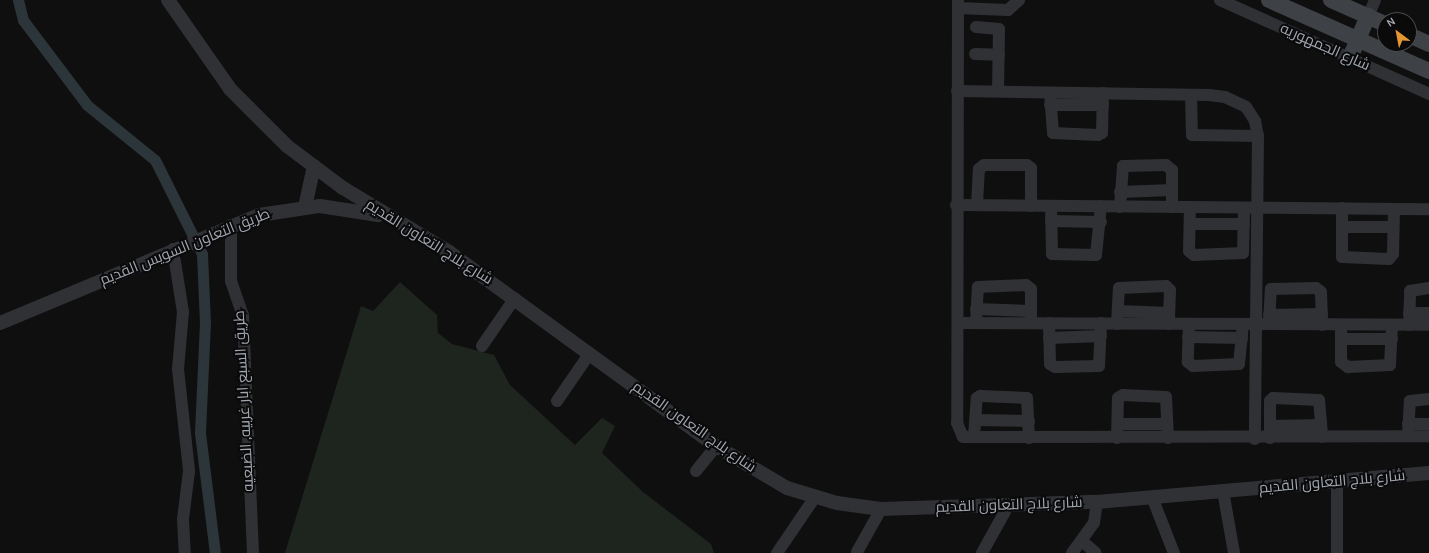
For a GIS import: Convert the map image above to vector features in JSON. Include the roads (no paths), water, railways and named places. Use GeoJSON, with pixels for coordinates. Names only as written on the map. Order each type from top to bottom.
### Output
{"type":"FeatureCollection","features":[{"type":"Feature","properties":{"kind":"main road"},"geometry":{"type":"LineString","coordinates":[[1269,0],[1429,71]]}},
{"type":"Feature","properties":{"kind":"main road"},"geometry":{"type":"LineString","coordinates":[[1331,0],[1350,4],[1377,20]]}},
{"type":"Feature","properties":{"kind":"main road"},"geometry":{"type":"LineString","coordinates":[[1338,31],[1350,4]]}},
{"type":"Feature","properties":{"kind":"main road"},"geometry":{"type":"LineString","coordinates":[[1350,58],[1368,16]]}},
{"type":"Feature","properties":{"kind":"main road"},"geometry":{"type":"LineString","coordinates":[[1417,39],[1429,44]]}},
{"type":"Feature","properties":{"kind":"street","name":"شارع بلاج التعاون القديم"},"geometry":{"type":"LineString","coordinates":[[168,0],[238,100],[267,129],[314,166],[399,223],[449,252],[515,298],[716,446],[763,475],[815,497],[881,509],[1008,506],[1152,498],[1429,473]]}},
{"type":"Feature","properties":{"kind":"street"},"geometry":{"type":"LineString","coordinates":[[1019,0],[1008,10],[958,4],[956,205],[958,322],[957,432],[963,437],[1255,439],[1270,432],[1408,430],[1429,424]]}},
{"type":"Feature","properties":{"kind":"street","name":"شارع الجمهوريه"},"geometry":{"type":"LineString","coordinates":[[1220,0],[1429,94]]}},
{"type":"Feature","properties":{"kind":"street"},"geometry":{"type":"LineString","coordinates":[[1368,16],[1374,0]]}},
{"type":"Feature","properties":{"kind":"street"},"geometry":{"type":"LineString","coordinates":[[976,27],[998,27],[998,90]]}},
{"type":"Feature","properties":{"kind":"street"},"geometry":{"type":"LineString","coordinates":[[975,54],[999,55]]}},
{"type":"Feature","properties":{"kind":"street"},"geometry":{"type":"LineString","coordinates":[[957,91],[998,90],[1050,92],[1103,99]]}},
{"type":"Feature","properties":{"kind":"street"},"geometry":{"type":"LineString","coordinates":[[1050,92],[1053,133],[1098,135],[1102,133],[1103,99]]}},
{"type":"Feature","properties":{"kind":"street"},"geometry":{"type":"LineString","coordinates":[[1050,105],[1103,99],[1191,95],[1236,100],[1246,107],[1255,121],[1258,136],[1255,439]]}},
{"type":"Feature","properties":{"kind":"street"},"geometry":{"type":"LineString","coordinates":[[1191,95],[1192,136],[1258,136]]}},
{"type":"Feature","properties":{"kind":"street"},"geometry":{"type":"LineString","coordinates":[[977,205],[979,169],[984,165],[1027,165],[1031,168],[1031,206]]}},
{"type":"Feature","properties":{"kind":"street"},"geometry":{"type":"LineString","coordinates":[[1120,207],[1120,170],[1127,165],[1170,166],[1172,207]]}},
{"type":"Feature","properties":{"kind":"street"},"geometry":{"type":"LineString","coordinates":[[305,207],[314,166]]}},
{"type":"Feature","properties":{"kind":"street"},"geometry":{"type":"LineString","coordinates":[[1120,192],[1172,190]]}},
{"type":"Feature","properties":{"kind":"street"},"geometry":{"type":"LineString","coordinates":[[956,205],[1429,209]]}},
{"type":"Feature","properties":{"kind":"street"},"geometry":{"type":"LineString","coordinates":[[1051,206],[1050,250],[1054,255],[1098,254],[1101,206]]}},
{"type":"Feature","properties":{"kind":"street","name":"طريق التعاون السويس القديم"},"geometry":{"type":"LineString","coordinates":[[0,323],[227,227],[280,209],[305,207],[360,211],[399,223]]}},
{"type":"Feature","properties":{"kind":"street"},"geometry":{"type":"LineString","coordinates":[[1190,207],[1190,252],[1194,255],[1240,254],[1244,249],[1244,208]]}},
{"type":"Feature","properties":{"kind":"street"},"geometry":{"type":"LineString","coordinates":[[1342,208],[1343,258],[1389,259],[1393,254],[1394,209]]}},
{"type":"Feature","properties":{"kind":"street"},"geometry":{"type":"LineString","coordinates":[[1051,221],[1100,222]]}},
{"type":"Feature","properties":{"kind":"street"},"geometry":{"type":"LineString","coordinates":[[1190,224],[1244,224]]}},
{"type":"Feature","properties":{"kind":"street","name":"طريق السبع ابار غربيه, الضبعيه"},"geometry":{"type":"LineString","coordinates":[[227,227],[231,281],[243,315],[253,553]]}},
{"type":"Feature","properties":{"kind":"street"},"geometry":{"type":"LineString","coordinates":[[1342,227],[1393,227]]}},
{"type":"Feature","properties":{"kind":"street"},"geometry":{"type":"LineString","coordinates":[[173,249],[183,312],[178,369],[189,471],[183,519],[185,553]]}},
{"type":"Feature","properties":{"kind":"street"},"geometry":{"type":"LineString","coordinates":[[976,323],[977,292],[982,285],[1026,285],[1031,289],[1031,317]]}},
{"type":"Feature","properties":{"kind":"street"},"geometry":{"type":"LineString","coordinates":[[1117,324],[1119,288],[1166,286],[1170,290],[1169,318]]}},
{"type":"Feature","properties":{"kind":"street"},"geometry":{"type":"LineString","coordinates":[[1269,320],[1270,290],[1273,288],[1316,288],[1321,292],[1322,320]]}},
{"type":"Feature","properties":{"kind":"street"},"geometry":{"type":"LineString","coordinates":[[1409,319],[1411,289],[1429,288]]}},
{"type":"Feature","properties":{"kind":"street"},"geometry":{"type":"LineString","coordinates":[[482,346],[515,298]]}},
{"type":"Feature","properties":{"kind":"street"},"geometry":{"type":"LineString","coordinates":[[976,310],[1031,317],[1049,323],[1117,324],[1169,318]]}},
{"type":"Feature","properties":{"kind":"street"},"geometry":{"type":"LineString","coordinates":[[1118,311],[1169,318],[1188,324],[1256,324],[1269,320],[1322,320],[1341,325],[1392,325],[1429,313]]}},
{"type":"Feature","properties":{"kind":"street"},"geometry":{"type":"LineString","coordinates":[[958,322],[976,323],[1031,317]]}},
{"type":"Feature","properties":{"kind":"street"},"geometry":{"type":"LineString","coordinates":[[1409,319],[1429,325]]}},
{"type":"Feature","properties":{"kind":"street"},"geometry":{"type":"LineString","coordinates":[[1049,323],[1052,366],[1097,367],[1100,363],[1101,323]]}},
{"type":"Feature","properties":{"kind":"street"},"geometry":{"type":"LineString","coordinates":[[1188,324],[1188,362],[1193,366],[1239,364],[1243,324]]}},
{"type":"Feature","properties":{"kind":"street"},"geometry":{"type":"LineString","coordinates":[[1341,325],[1341,362],[1348,367],[1390,365],[1392,325]]}},
{"type":"Feature","properties":{"kind":"street"},"geometry":{"type":"LineString","coordinates":[[1049,338],[1101,336]]}},
{"type":"Feature","properties":{"kind":"street"},"geometry":{"type":"LineString","coordinates":[[1188,337],[1242,338]]}},
{"type":"Feature","properties":{"kind":"street"},"geometry":{"type":"LineString","coordinates":[[1341,339],[1392,339]]}},
{"type":"Feature","properties":{"kind":"street"},"geometry":{"type":"LineString","coordinates":[[557,401],[590,353]]}},
{"type":"Feature","properties":{"kind":"street"},"geometry":{"type":"LineString","coordinates":[[1117,438],[1118,398],[1122,394],[1166,397],[1168,438]]}},
{"type":"Feature","properties":{"kind":"street"},"geometry":{"type":"LineString","coordinates":[[974,437],[978,397],[1026,397],[1029,421],[1029,438]]}},
{"type":"Feature","properties":{"kind":"street"},"geometry":{"type":"LineString","coordinates":[[1270,432],[1270,401],[1273,398],[1320,400],[1322,431]]}},
{"type":"Feature","properties":{"kind":"street"},"geometry":{"type":"LineString","coordinates":[[1408,430],[1410,401],[1429,399]]}},
{"type":"Feature","properties":{"kind":"street"},"geometry":{"type":"LineString","coordinates":[[976,420],[1029,421]]}},
{"type":"Feature","properties":{"kind":"street"},"geometry":{"type":"LineString","coordinates":[[1118,424],[1167,424]]}},
{"type":"Feature","properties":{"kind":"street"},"geometry":{"type":"LineString","coordinates":[[1408,430],[1429,436]]}},
{"type":"Feature","properties":{"kind":"street"},"geometry":{"type":"LineString","coordinates":[[696,471],[716,446]]}},
{"type":"Feature","properties":{"kind":"street"},"geometry":{"type":"LineString","coordinates":[[1337,482],[1337,553]]}},
{"type":"Feature","properties":{"kind":"street"},"geometry":{"type":"LineString","coordinates":[[1223,491],[1234,553]]}},
{"type":"Feature","properties":{"kind":"street"},"geometry":{"type":"LineString","coordinates":[[779,552],[815,497]]}},
{"type":"Feature","properties":{"kind":"street"},"geometry":{"type":"LineString","coordinates":[[1152,498],[1174,553]]}},
{"type":"Feature","properties":{"kind":"street"},"geometry":{"type":"LineString","coordinates":[[1072,553],[1094,523],[1097,502]]}},
{"type":"Feature","properties":{"kind":"street"},"geometry":{"type":"LineString","coordinates":[[982,553],[1008,506]]}},
{"type":"Feature","properties":{"kind":"street"},"geometry":{"type":"LineString","coordinates":[[857,552],[881,509]]}},
{"type":"Feature","properties":{"kind":"street"},"geometry":{"type":"LineString","coordinates":[[1082,541],[1096,553]]}},
{"type":"Feature","properties":{"kind":"waterway"},"geometry":{"type":"LineString","coordinates":[[18,0],[23,20],[87,105],[155,160],[202,254],[205,322],[200,433],[215,553]]}}]}
